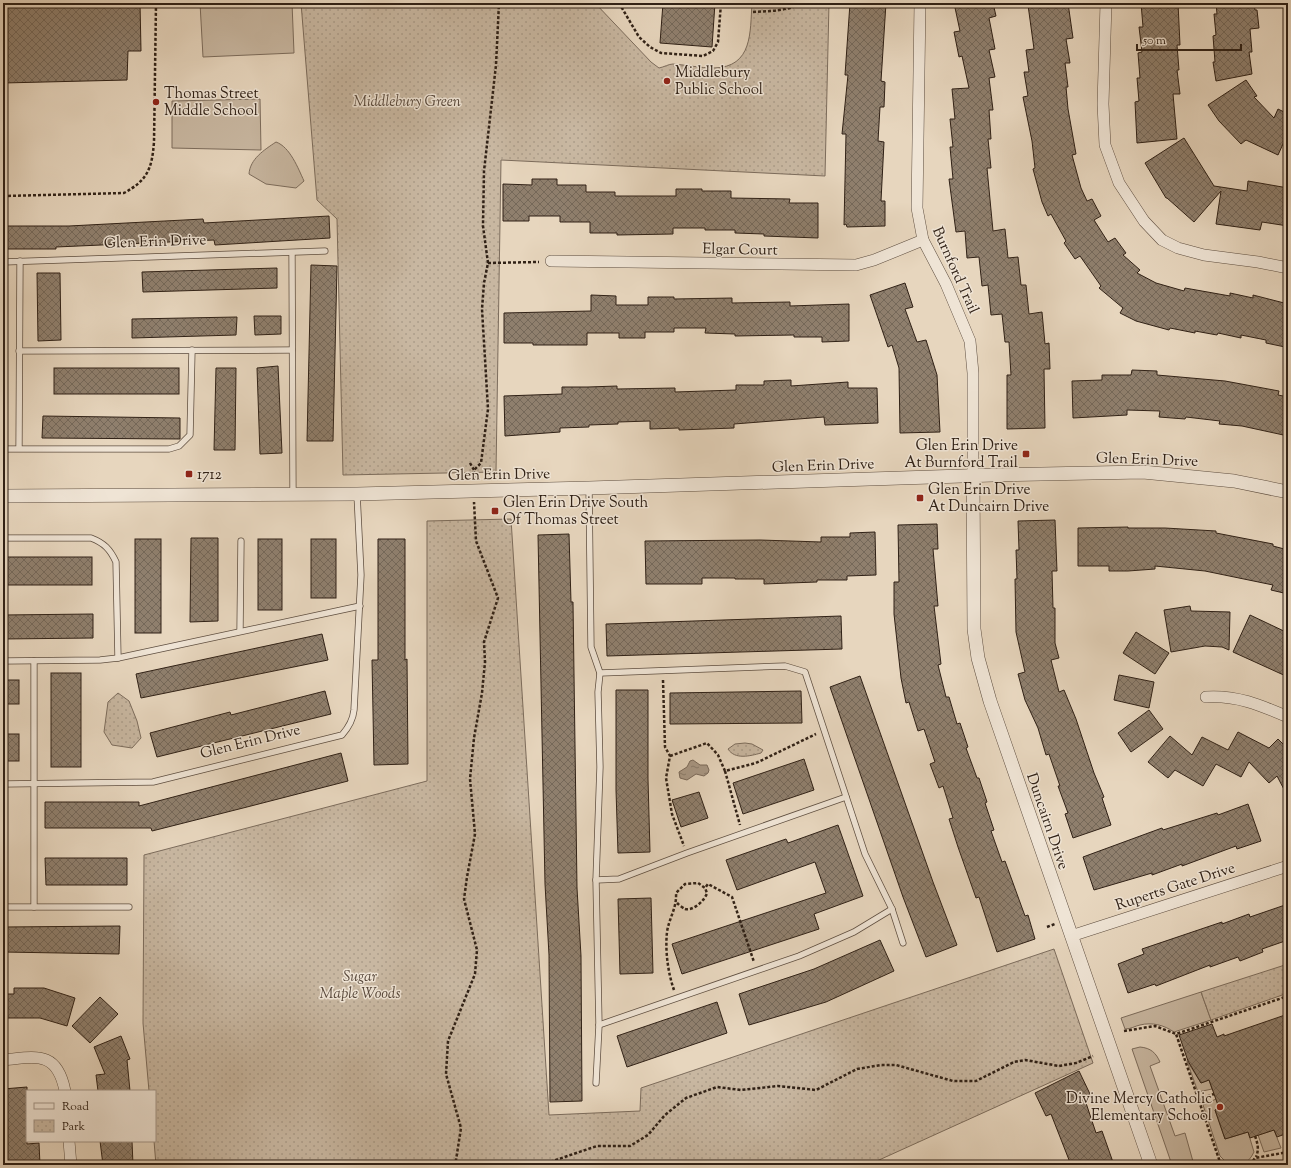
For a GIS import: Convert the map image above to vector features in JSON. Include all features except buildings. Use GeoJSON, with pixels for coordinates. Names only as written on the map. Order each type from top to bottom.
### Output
{"type":"FeatureCollection","features":[{"type":"Feature","properties":{"kind":"street","name":"Burnford Trail"},"geometry":{"type":"LineString","coordinates":[[920,3],[916,190],[917,208],[923,240],[946,284],[970,341],[973,373],[973,476]]}},
{"type":"Feature","properties":{"kind":"street"},"geometry":{"type":"LineString","coordinates":[[1106,3],[1103,104],[1105,145],[1120,183],[1144,221],[1162,240],[1178,248],[1204,255],[1288,268]]}},
{"type":"Feature","properties":{"kind":"street","name":"Elgar Court"},"geometry":{"type":"LineString","coordinates":[[551,262],[856,265],[874,260],[923,240]]}},
{"type":"Feature","properties":{"kind":"street","name":"Glen Erin Drive"},"geometry":{"type":"LineString","coordinates":[[3,496],[293,493],[357,494],[1143,472],[1234,481],[1288,492]]}},
{"type":"Feature","properties":{"kind":"street","name":"Duncairn Drive"},"geometry":{"type":"LineString","coordinates":[[973,476],[974,629],[978,658],[990,701],[1151,1165]]}},
{"type":"Feature","properties":{"kind":"street"},"geometry":{"type":"LineString","coordinates":[[1206,697],[1223,696],[1238,698],[1255,703],[1288,717]]}},
{"type":"Feature","properties":{"kind":"street","name":"Ruperts Gate Drive"},"geometry":{"type":"LineString","coordinates":[[1071,936],[1288,866]]}},
{"type":"Feature","properties":{"kind":"street"},"geometry":{"type":"LineString","coordinates":[[3,1060],[37,1056],[53,1063],[62,1077],[65,1090]]}},
{"type":"Feature","properties":{"kind":"street"},"geometry":{"type":"LineString","coordinates":[[69,1142],[71,1165]]}},
{"type":"Feature","properties":{"kind":"lane","name":"Glen Erin Drive"},"geometry":{"type":"LineString","coordinates":[[3,262],[325,251]]}},
{"type":"Feature","properties":{"kind":"lane"},"geometry":{"type":"LineString","coordinates":[[292,252],[293,493]]}},
{"type":"Feature","properties":{"kind":"lane"},"geometry":{"type":"LineString","coordinates":[[18,448],[20,261]]}},
{"type":"Feature","properties":{"kind":"lane"},"geometry":{"type":"LineString","coordinates":[[3,449],[169,449],[179,446],[190,435],[192,350]]}},
{"type":"Feature","properties":{"kind":"lane"},"geometry":{"type":"LineString","coordinates":[[19,351],[292,350]]}},
{"type":"Feature","properties":{"kind":"lane"},"geometry":{"type":"LineString","coordinates":[[589,488],[590,647],[600,674],[598,692],[600,767],[596,880],[599,1025],[596,1083]]}},
{"type":"Feature","properties":{"kind":"lane","name":"Glen Erin Drive"},"geometry":{"type":"LineString","coordinates":[[3,784],[152,782],[342,735],[348,728],[353,718],[360,606],[361,575],[357,494]]}},
{"type":"Feature","properties":{"kind":"lane"},"geometry":{"type":"LineString","coordinates":[[3,538],[91,538],[102,543],[111,551],[116,562],[118,658]]}},
{"type":"Feature","properties":{"kind":"lane"},"geometry":{"type":"LineString","coordinates":[[240,630],[242,541]]}},
{"type":"Feature","properties":{"kind":"lane"},"geometry":{"type":"LineString","coordinates":[[3,661],[100,660],[118,658],[240,630],[360,606]]}},
{"type":"Feature","properties":{"kind":"lane"},"geometry":{"type":"LineString","coordinates":[[34,661],[34,907]]}},
{"type":"Feature","properties":{"kind":"lane"},"geometry":{"type":"LineString","coordinates":[[600,674],[785,666],[805,672],[865,854],[892,909],[903,943]]}},
{"type":"Feature","properties":{"kind":"lane"},"geometry":{"type":"LineString","coordinates":[[596,880],[619,879],[686,853],[846,797]]}},
{"type":"Feature","properties":{"kind":"lane"},"geometry":{"type":"LineString","coordinates":[[3,907],[129,906]]}},
{"type":"Feature","properties":{"kind":"lane"},"geometry":{"type":"LineString","coordinates":[[599,1025],[799,956],[854,932],[892,909]]}},
{"type":"Feature","properties":{"kind":"path"},"geometry":{"type":"LineString","coordinates":[[3,196],[124,193],[137,186],[147,175],[153,161],[154,142],[156,3]]}},
{"type":"Feature","properties":{"kind":"path"},"geometry":{"type":"LineString","coordinates":[[474,470],[481,463],[488,409],[482,309],[484,283],[488,263],[483,226],[484,171],[496,65],[500,3]]}},
{"type":"Feature","properties":{"kind":"path"},"geometry":{"type":"LineString","coordinates":[[620,3],[639,37],[650,47],[661,53],[703,56],[713,51],[718,42],[721,3]]}},
{"type":"Feature","properties":{"kind":"path"},"geometry":{"type":"LineString","coordinates":[[753,12],[784,10],[803,3]]}},
{"type":"Feature","properties":{"kind":"path"},"geometry":{"type":"LineString","coordinates":[[488,263],[551,262]]}},
{"type":"Feature","properties":{"kind":"path"},"geometry":{"type":"LineString","coordinates":[[452,1165],[456,1160],[461,1128],[446,1074],[448,1041],[476,974],[477,950],[464,899],[466,877],[475,834],[470,779],[474,738],[482,693],[484,642],[498,598],[476,541],[474,470],[470,463]]}},
{"type":"Feature","properties":{"kind":"path"},"geometry":{"type":"LineString","coordinates":[[663,671],[665,747],[670,756],[666,778],[672,814],[686,853]]}},
{"type":"Feature","properties":{"kind":"path"},"geometry":{"type":"LineString","coordinates":[[725,771],[756,763],[824,730]]}},
{"type":"Feature","properties":{"kind":"path"},"geometry":{"type":"LineString","coordinates":[[670,756],[708,743],[718,755],[725,771],[742,833]]}},
{"type":"Feature","properties":{"kind":"path"},"geometry":{"type":"LineString","coordinates":[[677,903],[685,909],[693,908],[705,900],[708,893],[705,888],[698,883],[685,884],[676,893],[677,903],[667,932],[669,974],[677,998]]}},
{"type":"Feature","properties":{"kind":"path"},"geometry":{"type":"LineString","coordinates":[[705,888],[708,884],[732,897],[756,970]]}},
{"type":"Feature","properties":{"kind":"path"},"geometry":{"type":"LineString","coordinates":[[1048,927],[1056,924]]}},
{"type":"Feature","properties":{"kind":"path"},"geometry":{"type":"LineString","coordinates":[[1124,1031],[1155,1026],[1176,1034],[1288,996]]}},
{"type":"Feature","properties":{"kind":"path"},"geometry":{"type":"LineString","coordinates":[[1176,1034],[1221,1165]]}},
{"type":"Feature","properties":{"kind":"path"},"geometry":{"type":"LineString","coordinates":[[541,1165],[597,1146],[630,1146],[648,1135],[666,1114],[686,1098],[717,1087],[741,1090],[778,1086],[816,1090],[857,1069],[881,1065],[896,1065],[953,1081],[976,1081],[1020,1061],[1025,1060],[1060,1066],[1076,1063],[1092,1056]]}},
{"type":"Feature","properties":{"kind":"path"},"geometry":{"type":"LineString","coordinates":[[1198,1100],[1214,1094]]}},
{"type":"Feature","properties":{"kind":"path"},"geometry":{"type":"LineString","coordinates":[[1250,1165],[1256,1158],[1258,1152],[1258,1144],[1255,1136]]}},
{"type":"Feature","properties":{"kind":"path"},"geometry":{"type":"LineString","coordinates":[[1256,1158],[1288,1152]]}},
{"type":"Feature","properties":{"kind":"green space"},"geometry":{"type":"Polygon","coordinates":[[[200,3],[292,3],[294,53],[203,57],[200,3]]]}},
{"type":"Feature","properties":{"kind":"green space","name":"Middlebury Green"},"geometry":{"type":"Polygon","coordinates":[[[301,3],[595,3],[651,62],[659,68],[673,64],[714,68],[727,66],[736,62],[743,55],[747,46],[751,25],[752,3],[829,3],[825,176],[501,160],[496,472],[343,475],[337,219],[317,200],[301,3]]]}},
{"type":"Feature","properties":{"kind":"green space"},"geometry":{"type":"Polygon","coordinates":[[[260,99],[261,150],[172,148],[172,101],[260,99]]]}},
{"type":"Feature","properties":{"kind":"green space"},"geometry":{"type":"Polygon","coordinates":[[[276,142],[285,148],[289,153],[304,181],[296,188],[266,184],[249,174],[255,159],[276,142]]]}},
{"type":"Feature","properties":{"kind":"green space","name":"Sugar Maple Woods"},"geometry":{"type":"Polygon","coordinates":[[[511,519],[549,1115],[640,1111],[641,1088],[1054,949],[1093,1063],[868,1165],[156,1165],[154,1142],[156,1142],[156,1090],[149,1090],[143,1023],[144,855],[427,781],[427,521],[511,519]]]}},
{"type":"Feature","properties":{"kind":"green space"},"geometry":{"type":"Polygon","coordinates":[[[118,693],[129,701],[137,721],[141,738],[132,748],[112,745],[104,732],[108,702],[118,693]]]}},
{"type":"Feature","properties":{"kind":"green space"},"geometry":{"type":"Polygon","coordinates":[[[735,744],[752,744],[763,750],[761,753],[739,756],[735,755],[728,749],[735,744]]]}},
{"type":"Feature","properties":{"kind":"green space"},"geometry":{"type":"Polygon","coordinates":[[[1288,964],[1288,993],[1211,1020],[1201,992],[1288,964]]]}},
{"type":"Feature","properties":{"kind":"green space"},"geometry":{"type":"Polygon","coordinates":[[[1201,992],[1211,1020],[1174,1032],[1162,1026],[1153,1024],[1138,1025],[1125,1029],[1121,1018],[1201,992]]]}},
{"type":"Feature","properties":{"kind":"green space"},"geometry":{"type":"Polygon","coordinates":[[[1140,1047],[1147,1048],[1153,1052],[1160,1062],[1150,1066],[1175,1136],[1185,1133],[1194,1165],[1172,1165],[1132,1049],[1140,1047]]]}},
{"type":"Feature","properties":{"kind":"green space"},"geometry":{"type":"Polygon","coordinates":[[[1187,1061],[1201,1083],[1209,1080],[1212,1089],[1198,1092],[1187,1061]]]}},
{"type":"Feature","properties":{"kind":"green space"},"geometry":{"type":"Polygon","coordinates":[[[1216,1099],[1219,1108],[1215,1110],[1225,1139],[1248,1132],[1254,1152],[1247,1162],[1238,1165],[1229,1165],[1220,1156],[1203,1105],[1216,1099]]]}},
{"type":"Feature","properties":{"kind":"green space"},"geometry":{"type":"Polygon","coordinates":[[[1274,1130],[1281,1148],[1264,1152],[1258,1135],[1274,1130]]]}},
{"type":"Feature","properties":{"kind":"water"},"geometry":{"type":"Polygon","coordinates":[[[693,760],[700,765],[707,765],[709,770],[708,773],[704,776],[696,774],[687,780],[680,778],[679,772],[687,767],[690,761],[693,760]]]}},
{"type":"Feature","properties":{"kind":"place","name":"Middlebury Public School"},"geometry":{"type":"Point","coordinates":[667,81]}},
{"type":"Feature","properties":{"kind":"place","name":"Thomas Street Middle School"},"geometry":{"type":"Point","coordinates":[156,102]}},
{"type":"Feature","properties":{"kind":"place","name":"Glen Erin Drive At Burnford Trail"},"geometry":{"type":"Point","coordinates":[1026,454]}},
{"type":"Feature","properties":{"kind":"place","name":"1712"},"geometry":{"type":"Point","coordinates":[189,474]}},
{"type":"Feature","properties":{"kind":"place","name":"Glen Erin Drive At Duncairn Drive"},"geometry":{"type":"Point","coordinates":[920,498]}},
{"type":"Feature","properties":{"kind":"place","name":"Glen Erin Drive South Of Thomas Street"},"geometry":{"type":"Point","coordinates":[495,511]}},
{"type":"Feature","properties":{"kind":"place","name":"Divine Mercy Catholic Elementary School"},"geometry":{"type":"Point","coordinates":[1220,1107]}}]}
